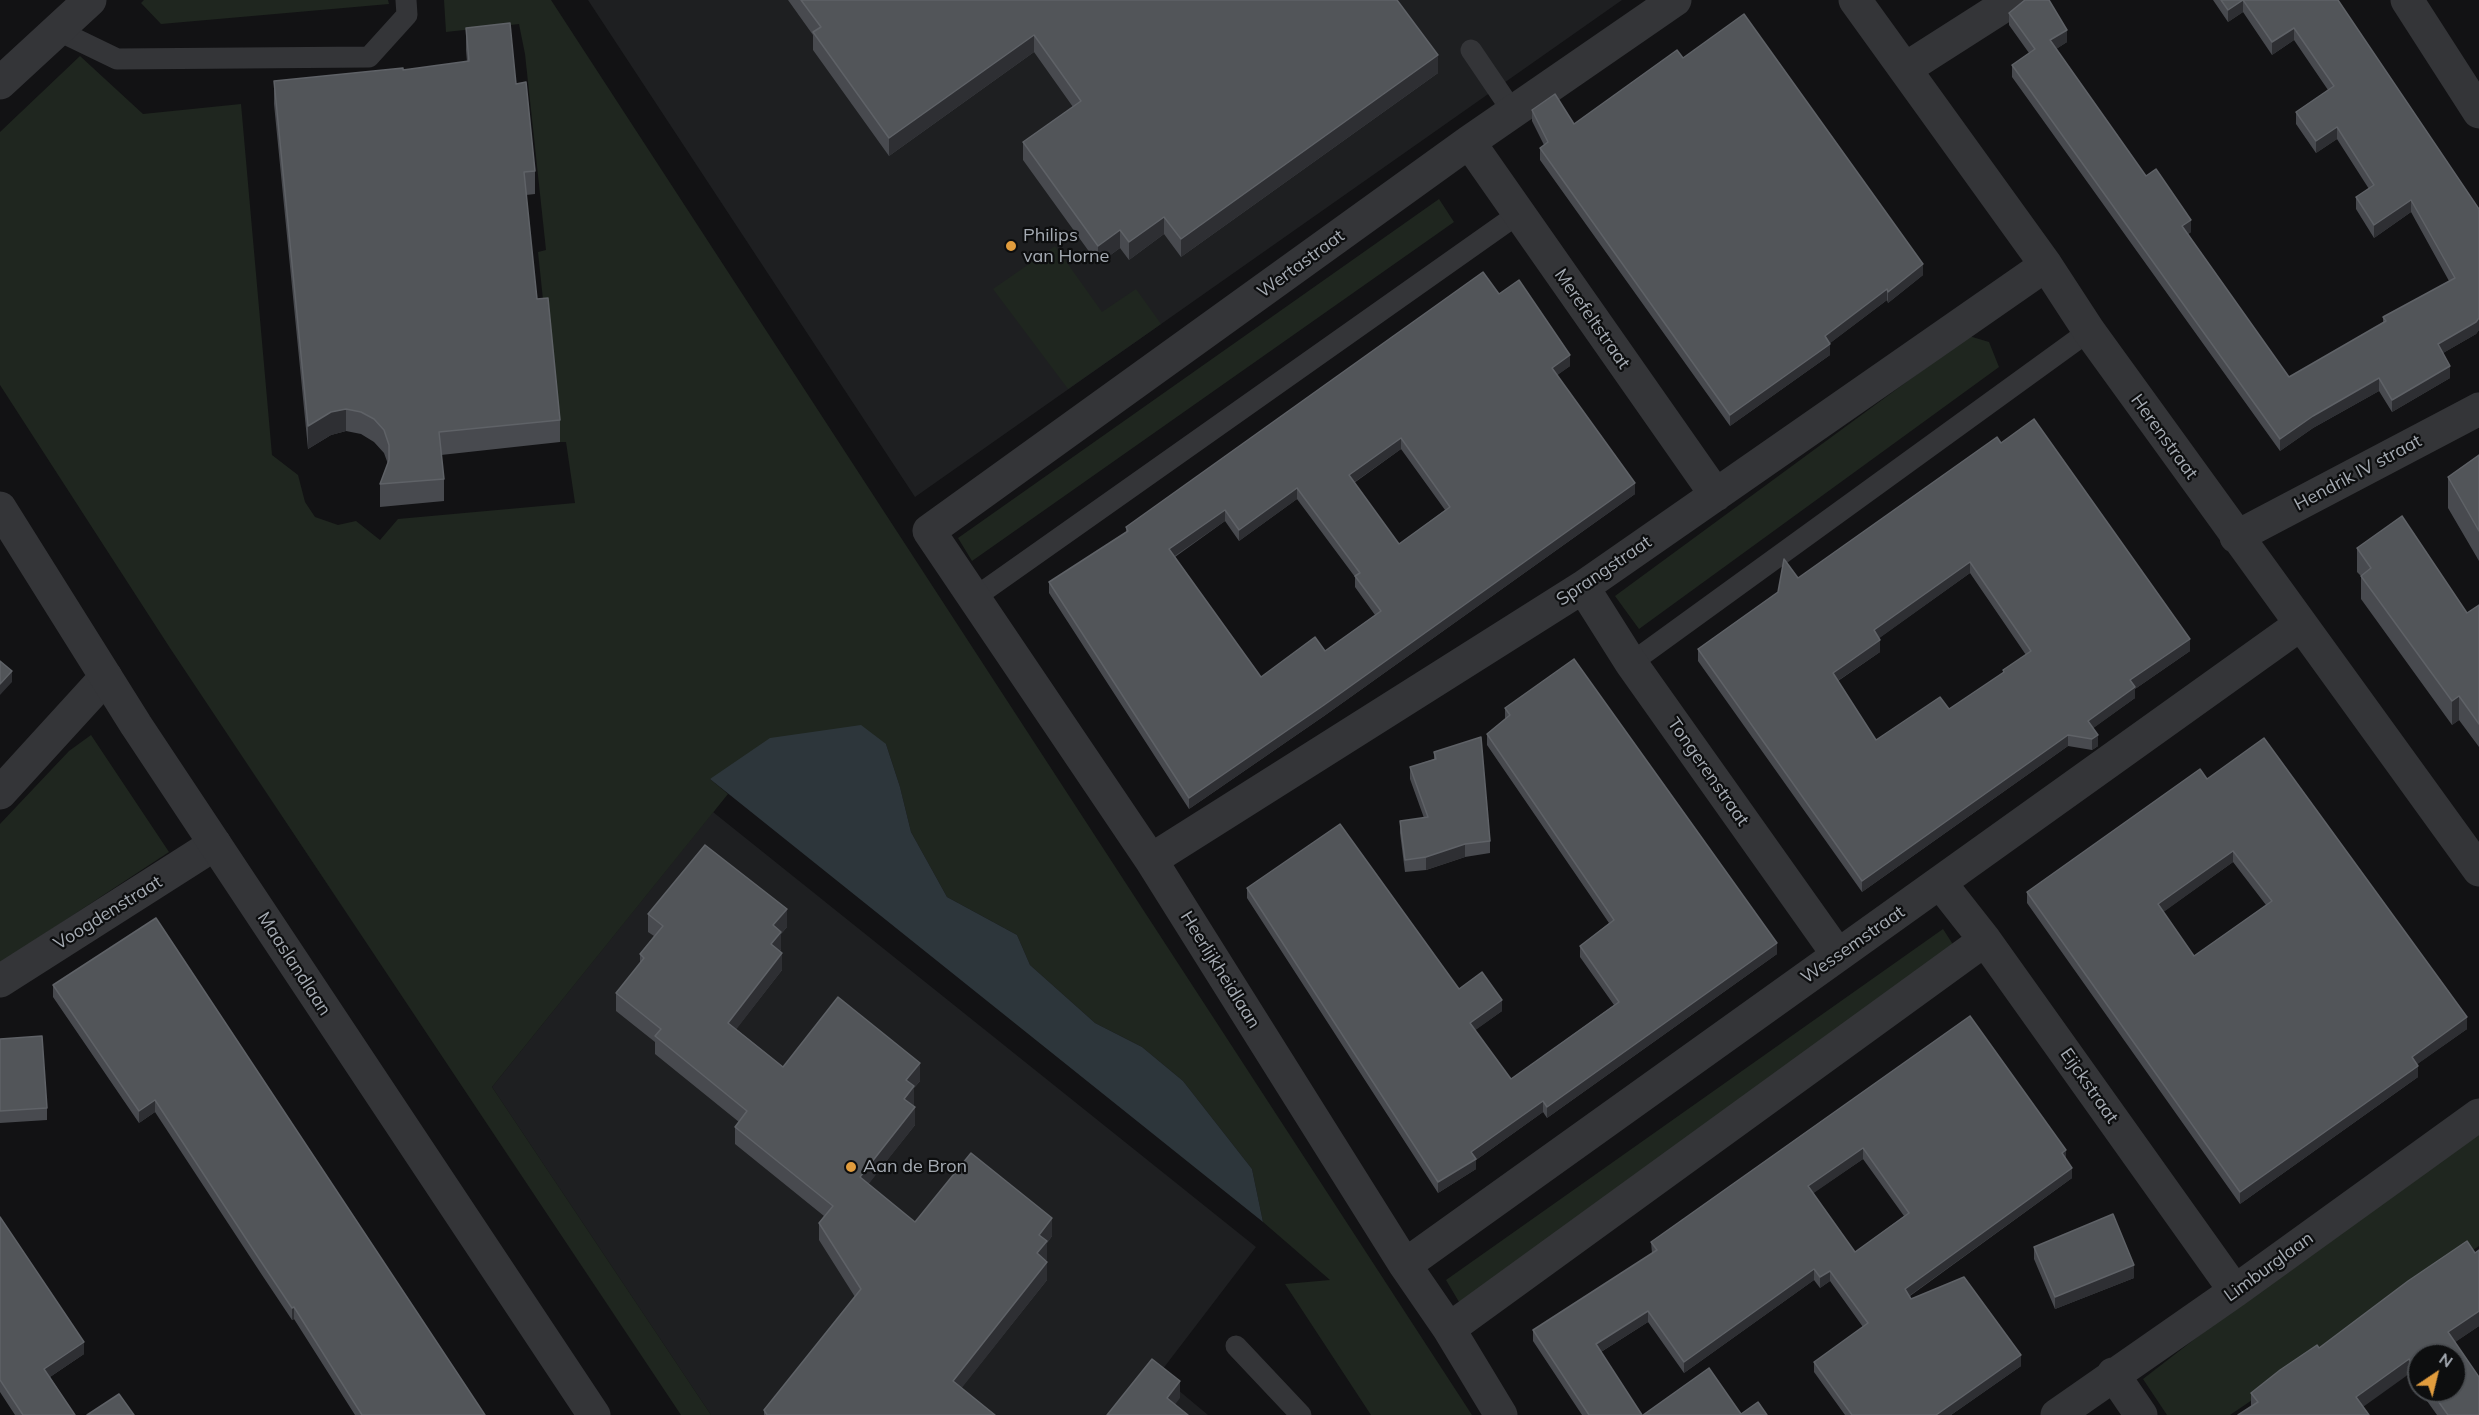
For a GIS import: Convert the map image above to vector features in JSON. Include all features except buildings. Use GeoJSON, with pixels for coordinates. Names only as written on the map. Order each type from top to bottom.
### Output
{"type":"FeatureCollection","features":[{"type":"Feature","properties":{"kind":"street"},"geometry":{"type":"LineString","coordinates":[[0,83],[90,0]]}},
{"type":"Feature","properties":{"kind":"street","name":"Wertastraat"},"geometry":{"type":"LineString","coordinates":[[929,531],[1469,142],[1675,0]]}},
{"type":"Feature","properties":{"kind":"street","name":"Herenstraat"},"geometry":{"type":"LineString","coordinates":[[1855,0],[2046,265],[2088,332],[2479,870]]}},
{"type":"Feature","properties":{"kind":"street"},"geometry":{"type":"LineString","coordinates":[[1905,69],[2013,0]]}},
{"type":"Feature","properties":{"kind":"street"},"geometry":{"type":"LineString","coordinates":[[2407,0],[2479,112]]}},
{"type":"Feature","properties":{"kind":"street","name":"Merefeltstraat"},"geometry":{"type":"LineString","coordinates":[[1469,142],[1716,495]]}},
{"type":"Feature","properties":{"kind":"street","name":"Sprangstraat"},"geometry":{"type":"LineString","coordinates":[[1151,860],[1583,587],[2046,265]]}},
{"type":"Feature","properties":{"kind":"street","name":"Hendrik IV straat"},"geometry":{"type":"LineString","coordinates":[[2236,537],[2479,409]]}},
{"type":"Feature","properties":{"kind":"street","name":"Maaslandlaan"},"geometry":{"type":"LineString","coordinates":[[0,508],[106,677],[215,844],[594,1415]]}},
{"type":"Feature","properties":{"kind":"street","name":"Heerlijkheidlaan"},"geometry":{"type":"LineString","coordinates":[[929,531],[1151,860],[1405,1264],[1449,1329],[1501,1415]]}},
{"type":"Feature","properties":{"kind":"street","name":"Tongerenstraat"},"geometry":{"type":"LineString","coordinates":[[1583,587],[1631,663],[1838,955]]}},
{"type":"Feature","properties":{"kind":"street","name":"Wessemstraat"},"geometry":{"type":"LineString","coordinates":[[1405,1264],[1941,884],[2301,624]]}},
{"type":"Feature","properties":{"kind":"street"},"geometry":{"type":"LineString","coordinates":[[0,794],[106,677]]}},
{"type":"Feature","properties":{"kind":"street","name":"Voogdenstraat"},"geometry":{"type":"LineString","coordinates":[[0,981],[215,844]]}},
{"type":"Feature","properties":{"kind":"street","name":"Eijckstraat"},"geometry":{"type":"LineString","coordinates":[[1941,884],[1985,940],[2235,1291]]}},
{"type":"Feature","properties":{"kind":"street"},"geometry":{"type":"LineString","coordinates":[[1449,1329],[1985,940]]}},
{"type":"Feature","properties":{"kind":"street","name":"Limburglaan"},"geometry":{"type":"LineString","coordinates":[[2056,1415],[2235,1291],[2479,1115]]}},
{"type":"Feature","properties":{"kind":"street"},"geometry":{"type":"LineString","coordinates":[[2114,1374],[2141,1415]]}},
{"type":"Feature","properties":{"kind":"lane"},"geometry":{"type":"LineString","coordinates":[[57,30],[117,59],[369,57],[407,15],[406,0]]}},
{"type":"Feature","properties":{"kind":"lane"},"geometry":{"type":"LineString","coordinates":[[1471,50],[1513,112]]}},
{"type":"Feature","properties":{"kind":"lane"},"geometry":{"type":"LineString","coordinates":[[974,598],[1518,214]]}},
{"type":"Feature","properties":{"kind":"lane"},"geometry":{"type":"LineString","coordinates":[[1631,663],[2088,332]]}},
{"type":"Feature","properties":{"kind":"lane"},"geometry":{"type":"LineString","coordinates":[[1236,1346],[1301,1415]]}},
{"type":"Feature","properties":{"kind":"shaded area"},"geometry":{"type":"Polygon","coordinates":[[[144,0],[388,0],[389,4],[161,24],[141,3],[144,0]]]}},
{"type":"Feature","properties":{"kind":"shaded area"},"geometry":{"type":"Polygon","coordinates":[[[444,0],[551,0],[1472,1415],[1371,1415],[1285,1284],[1330,1280],[1263,1222],[1252,1169],[1183,1081],[1142,1047],[1095,1023],[1030,965],[1017,935],[947,897],[911,832],[886,744],[710,779],[728,794],[492,1087],[711,1415],[681,1415],[170,648],[0,385],[0,132],[80,56],[143,114],[241,104],[272,455],[298,475],[305,502],[315,517],[338,525],[356,521],[380,540],[398,519],[575,503],[566,442],[558,442],[538,252],[546,250],[525,54],[519,24],[446,32],[444,0]]]}},
{"type":"Feature","properties":{"kind":"shaded area","name":"Philips van Horne"},"geometry":{"type":"Polygon","coordinates":[[[588,0],[1622,0],[915,497],[588,0]]]}},
{"type":"Feature","properties":{"kind":"shaded area"},"geometry":{"type":"Polygon","coordinates":[[[1439,199],[1454,222],[972,561],[958,538],[1439,199]]]}},
{"type":"Feature","properties":{"kind":"shaded area"},"geometry":{"type":"Polygon","coordinates":[[[1055,246],[1102,312],[1136,289],[1161,324],[1068,389],[993,289],[1055,246]]]}},
{"type":"Feature","properties":{"kind":"shaded area"},"geometry":{"type":"Polygon","coordinates":[[[1969,336],[1989,342],[1999,367],[1639,629],[1615,596],[1969,336]]]}},
{"type":"Feature","properties":{"kind":"shaded area"},"geometry":{"type":"Polygon","coordinates":[[[861,725],[886,744],[911,832],[947,897],[1017,935],[1030,965],[1095,1023],[1142,1047],[1183,1081],[1252,1169],[1263,1222],[710,779],[770,738],[861,725]]]}},
{"type":"Feature","properties":{"kind":"shaded area"},"geometry":{"type":"Polygon","coordinates":[[[91,735],[169,852],[0,963],[0,824],[69,751],[91,735]]]}},
{"type":"Feature","properties":{"kind":"shaded area","name":"Aan de Bron"},"geometry":{"type":"Polygon","coordinates":[[[713,812],[1256,1247],[1159,1374],[1208,1415],[711,1415],[492,1087],[713,812]]]}},
{"type":"Feature","properties":{"kind":"shaded area"},"geometry":{"type":"Polygon","coordinates":[[[1943,929],[1963,960],[1465,1312],[1446,1280],[1943,929]]]}},
{"type":"Feature","properties":{"kind":"shaded area"},"geometry":{"type":"Polygon","coordinates":[[[2479,1119],[2479,1246],[2230,1415],[2167,1415],[2143,1379],[2479,1119]]]}},
{"type":"Feature","properties":{"kind":"place","name":"Philips van Horne"},"geometry":{"type":"Point","coordinates":[1011,246]}},
{"type":"Feature","properties":{"kind":"place","name":"Aan de Bron"},"geometry":{"type":"Point","coordinates":[851,1167]}}]}
